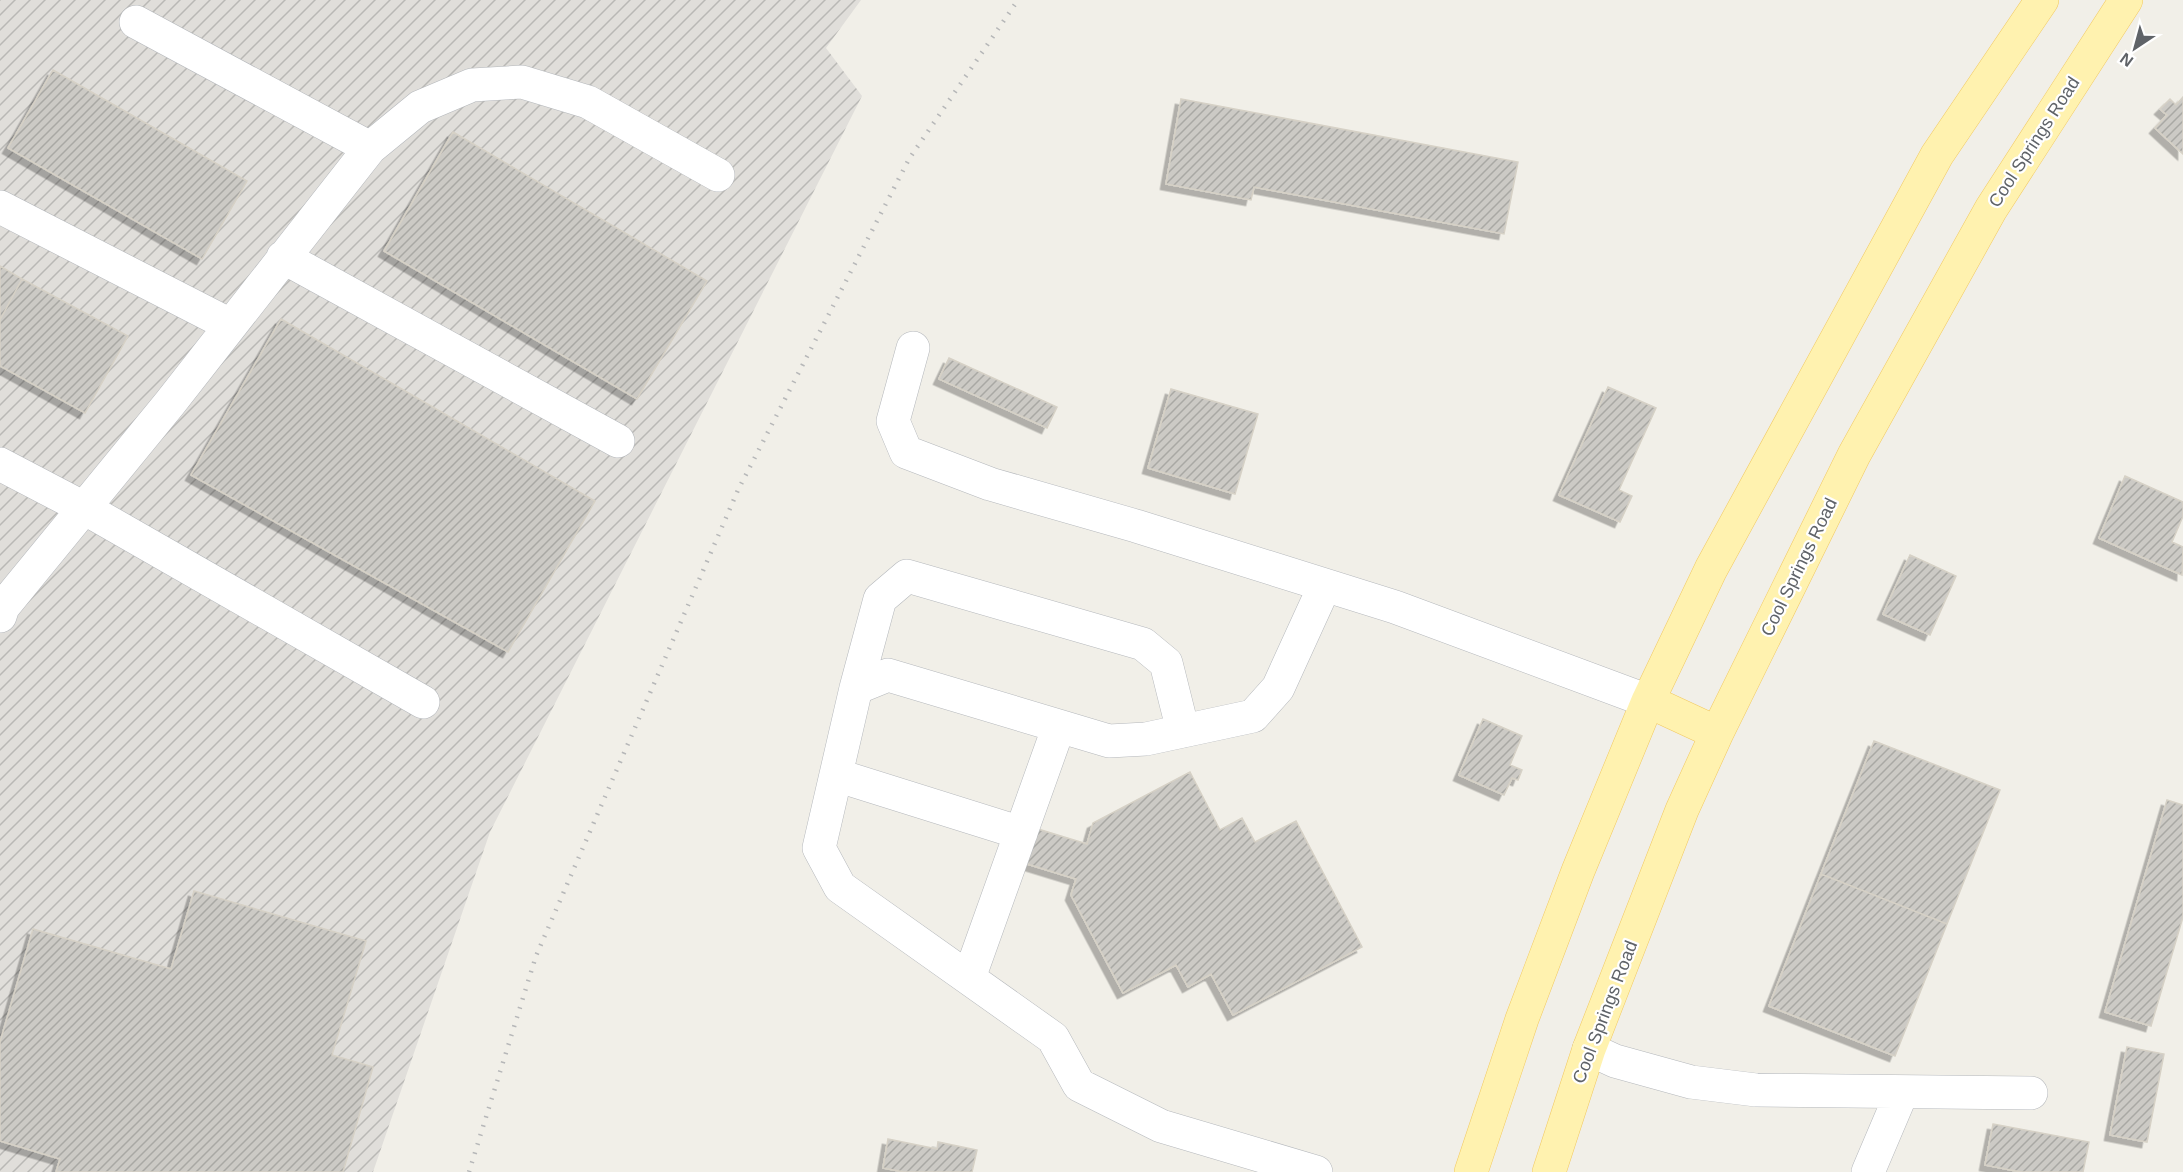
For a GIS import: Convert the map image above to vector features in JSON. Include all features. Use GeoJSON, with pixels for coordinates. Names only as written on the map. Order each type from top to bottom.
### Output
{"type":"FeatureCollection","features":[{"type":"Feature","properties":{"kind":"main road"},"geometry":{"type":"LineString","coordinates":[[1471,1172],[1522,1019],[1578,871],[1648,701],[1711,569],[1937,155],[2043,0]]}},
{"type":"Feature","properties":{"kind":"main road","name":"Cool Springs Road"},"geometry":{"type":"LineString","coordinates":[[1550,1172],[1589,1049],[1682,810],[1717,733],[1854,455],[1991,209],[2126,0]]}},
{"type":"Feature","properties":{"kind":"main road"},"geometry":{"type":"LineString","coordinates":[[1648,701],[1717,733]]}},
{"type":"Feature","properties":{"kind":"lane"},"geometry":{"type":"LineString","coordinates":[[136,22],[370,148]]}},
{"type":"Feature","properties":{"kind":"lane"},"geometry":{"type":"LineString","coordinates":[[1,612],[170,403],[370,148],[420,107],[472,85],[522,82],[588,102],[718,176]]}},
{"type":"Feature","properties":{"kind":"lane"},"geometry":{"type":"LineString","coordinates":[[0,207],[230,325]]}},
{"type":"Feature","properties":{"kind":"lane"},"geometry":{"type":"LineString","coordinates":[[283,257],[618,441]]}},
{"type":"Feature","properties":{"kind":"lane"},"geometry":{"type":"LineString","coordinates":[[913,348],[893,421],[906,452],[990,484],[1136,526],[1395,607],[1648,701]]}},
{"type":"Feature","properties":{"kind":"lane"},"geometry":{"type":"LineString","coordinates":[[0,464],[84,508],[423,702]]}},
{"type":"Feature","properties":{"kind":"lane"},"geometry":{"type":"LineString","coordinates":[[1183,731],[1166,663],[1143,644],[907,576],[880,599],[856,688],[819,848],[840,887],[1053,1038],[1079,1085],[1161,1126],[1316,1172]]}},
{"type":"Feature","properties":{"kind":"lane"},"geometry":{"type":"LineString","coordinates":[[856,688],[888,675],[1109,741],[1146,739],[1253,716],[1278,688],[1325,585]]}},
{"type":"Feature","properties":{"kind":"lane"},"geometry":{"type":"LineString","coordinates":[[969,978],[1059,726]]}},
{"type":"Feature","properties":{"kind":"lane"},"geometry":{"type":"LineString","coordinates":[[836,775],[1021,833]]}},
{"type":"Feature","properties":{"kind":"lane"},"geometry":{"type":"LineString","coordinates":[[1589,1049],[1615,1061],[1691,1082],[1756,1090],[2031,1093]]}},
{"type":"Feature","properties":{"kind":"lane"},"geometry":{"type":"LineString","coordinates":[[1868,1172],[1902,1092]]}},
{"type":"Feature","properties":{"kind":"shaded area"},"geometry":{"type":"Polygon","coordinates":[[[0,0],[861,0],[826,48],[862,96],[490,832],[373,1172],[0,1172],[0,0]]]}},
{"type":"Feature","properties":{"kind":"building"},"geometry":{"type":"Polygon","coordinates":[[[53,70],[247,181],[202,259],[8,148],[53,70]]]}},
{"type":"Feature","properties":{"kind":"building"},"geometry":{"type":"Polygon","coordinates":[[[2183,97],[2183,154],[2155,128],[2167,115],[2160,109],[2170,99],[2176,105],[2183,97]]]}},
{"type":"Feature","properties":{"kind":"building"},"geometry":{"type":"Polygon","coordinates":[[[1181,99],[1518,162],[1504,234],[1254,187],[1251,200],[1166,184],[1181,99]]]}},
{"type":"Feature","properties":{"kind":"building"},"geometry":{"type":"Polygon","coordinates":[[[453,132],[707,281],[637,399],[384,251],[453,132]]]}},
{"type":"Feature","properties":{"kind":"building"},"geometry":{"type":"Polygon","coordinates":[[[0,266],[22,279],[0,320],[0,266]]]}},
{"type":"Feature","properties":{"kind":"building"},"geometry":{"type":"Polygon","coordinates":[[[22,279],[128,336],[85,413],[0,366],[0,320],[22,279]]]}},
{"type":"Feature","properties":{"kind":"building"},"geometry":{"type":"Polygon","coordinates":[[[281,319],[595,501],[508,652],[191,475],[281,319]]]}},
{"type":"Feature","properties":{"kind":"building"},"geometry":{"type":"Polygon","coordinates":[[[949,358],[1057,407],[1047,428],[939,379],[949,358]]]}},
{"type":"Feature","properties":{"kind":"building"},"geometry":{"type":"Polygon","coordinates":[[[1608,387],[1656,408],[1619,490],[1632,496],[1620,522],[1559,495],[1608,387]]]}},
{"type":"Feature","properties":{"kind":"building"},"geometry":{"type":"Polygon","coordinates":[[[1171,389],[1258,414],[1235,494],[1148,468],[1171,389]]]}},
{"type":"Feature","properties":{"kind":"building"},"geometry":{"type":"Polygon","coordinates":[[[2125,476],[2183,502],[2183,516],[2172,542],[2183,547],[2182,575],[2099,538],[2125,476]]]}},
{"type":"Feature","properties":{"kind":"building"},"geometry":{"type":"Polygon","coordinates":[[[1910,555],[1956,576],[1930,635],[1883,614],[1910,555]]]}},
{"type":"Feature","properties":{"kind":"building"},"geometry":{"type":"Polygon","coordinates":[[[1483,719],[1522,736],[1510,765],[1522,770],[1518,780],[1512,778],[1504,795],[1459,775],[1483,719]]]}},
{"type":"Feature","properties":{"kind":"building"},"geometry":{"type":"Polygon","coordinates":[[[1874,741],[2000,790],[1947,924],[1821,874],[1874,741]]]}},
{"type":"Feature","properties":{"kind":"building"},"geometry":{"type":"Polygon","coordinates":[[[1190,772],[1220,830],[1242,818],[1255,842],[1296,821],[1362,947],[1233,1015],[1211,974],[1188,987],[1176,965],[1123,993],[1071,895],[1076,879],[1027,864],[1038,829],[1087,844],[1093,823],[1190,772]]]}},
{"type":"Feature","properties":{"kind":"building"},"geometry":{"type":"Polygon","coordinates":[[[2167,800],[2183,805],[2183,917],[2151,1026],[2105,1012],[2167,800]]]}},
{"type":"Feature","properties":{"kind":"building"},"geometry":{"type":"Polygon","coordinates":[[[1821,874],[1947,924],[1895,1056],[1769,1006],[1821,874]]]}},
{"type":"Feature","properties":{"kind":"building"},"geometry":{"type":"Polygon","coordinates":[[[194,891],[366,941],[332,1055],[373,1067],[343,1172],[56,1172],[60,1159],[0,1141],[0,1042],[33,929],[171,969],[194,891]]]}},
{"type":"Feature","properties":{"kind":"building"},"geometry":{"type":"Polygon","coordinates":[[[2127,1047],[2164,1054],[2147,1142],[2110,1135],[2127,1047]]]}},
{"type":"Feature","properties":{"kind":"building"},"geometry":{"type":"Polygon","coordinates":[[[1993,1124],[2089,1142],[2083,1172],[2021,1172],[1985,1165],[1993,1124]]]}},
{"type":"Feature","properties":{"kind":"building"},"geometry":{"type":"Polygon","coordinates":[[[888,1139],[937,1149],[938,1142],[977,1150],[972,1172],[904,1172],[883,1168],[888,1139]]]}},
{"type":"Feature","properties":{"kind":"railway"},"geometry":{"type":"LineString","coordinates":[[469,1172],[536,956],[738,490],[909,159],[1018,0]]}}]}
